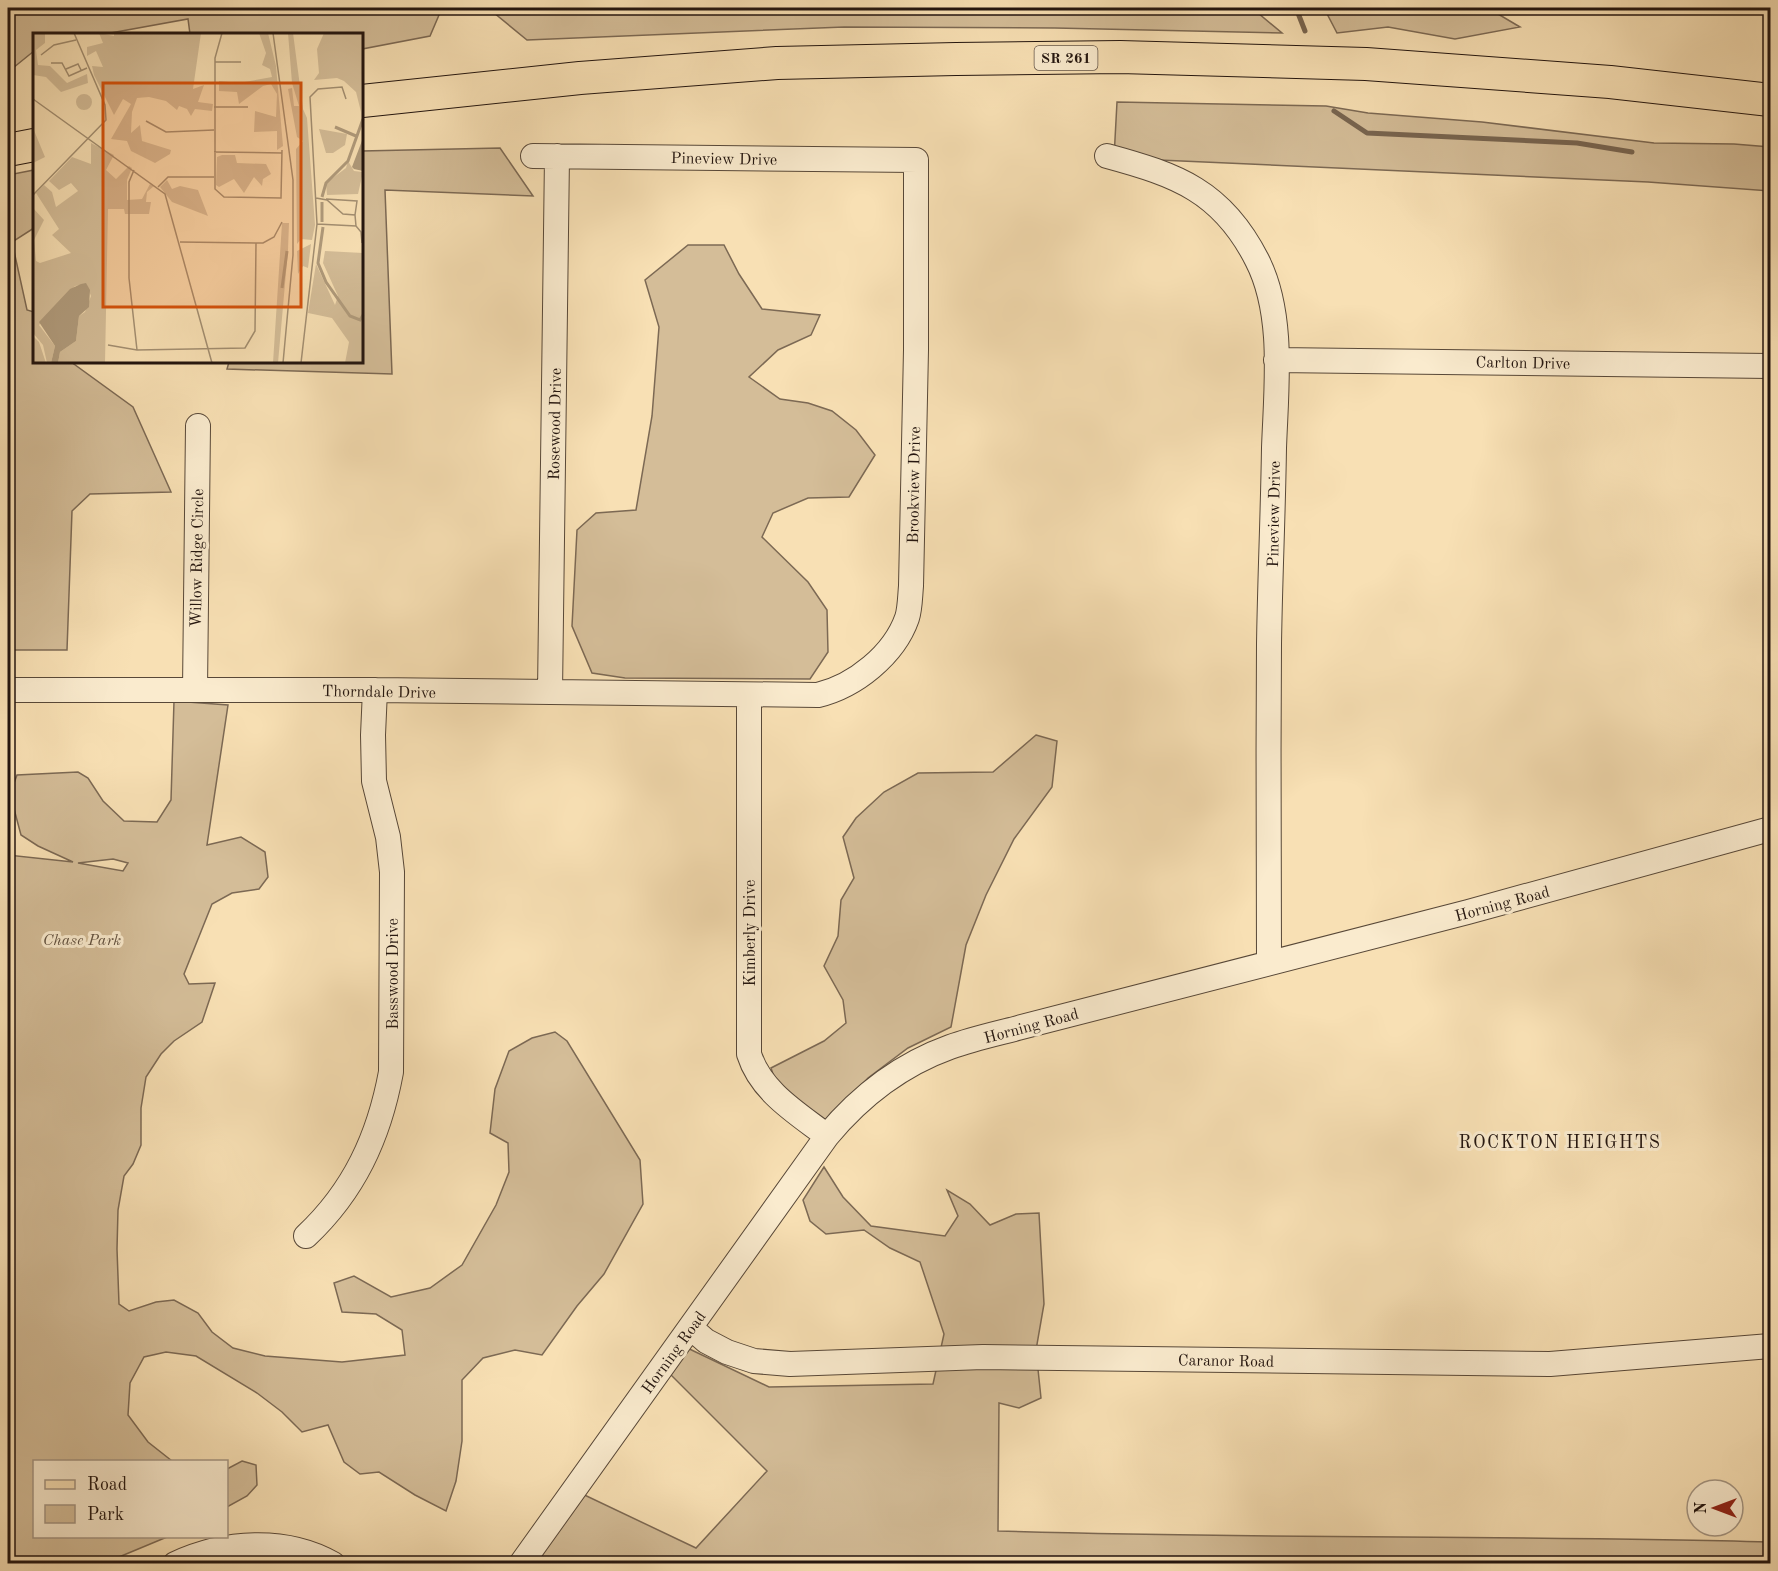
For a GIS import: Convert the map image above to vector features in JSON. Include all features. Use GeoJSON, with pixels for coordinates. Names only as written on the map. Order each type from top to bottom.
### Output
{"type":"FeatureCollection","features":[{"type":"Feature","properties":{"kind":"main road","name":"SR 261"},"geometry":{"type":"LineString","coordinates":[[363,101],[580,78],[777,63],[1108,57],[1366,64],[1610,82],[1770,100]]}},
{"type":"Feature","properties":{"kind":"main road"},"geometry":{"type":"LineString","coordinates":[[8,150],[33,145]]}},
{"type":"Feature","properties":{"kind":"street","name":"Pineview Drive"},"geometry":{"type":"LineString","coordinates":[[533,156],[916,160]]}},
{"type":"Feature","properties":{"kind":"street","name":"Rosewood Drive"},"geometry":{"type":"LineString","coordinates":[[550,692],[557,156]]}},
{"type":"Feature","properties":{"kind":"street","name":"Pineview Drive"},"geometry":{"type":"LineString","coordinates":[[1107,156],[1156,169],[1184,182],[1211,200],[1229,216],[1258,261],[1272,307],[1276,360],[1269,644],[1269,962]]}},
{"type":"Feature","properties":{"kind":"street","name":"Brookview Drive"},"geometry":{"type":"LineString","coordinates":[[750,695],[818,695],[847,683],[870,668],[886,653],[902,631],[908,616],[914,537],[916,160]]}},
{"type":"Feature","properties":{"kind":"street","name":"Carlton Drive"},"geometry":{"type":"LineString","coordinates":[[1276,360],[1770,366]]}},
{"type":"Feature","properties":{"kind":"street","name":"Willow Ridge Circle"},"geometry":{"type":"LineString","coordinates":[[195,690],[198,426]]}},
{"type":"Feature","properties":{"kind":"street","name":"Thorndale Drive"},"geometry":{"type":"LineString","coordinates":[[8,690],[375,690],[750,695]]}},
{"type":"Feature","properties":{"kind":"street","name":"Basswood Drive"},"geometry":{"type":"LineString","coordinates":[[306,1236],[326,1217],[348,1189],[376,1128],[391,1072],[392,872],[388,837],[374,781],[375,690]]}},
{"type":"Feature","properties":{"kind":"street","name":"Kimberly Drive"},"geometry":{"type":"LineString","coordinates":[[750,695],[749,1054],[752,1066],[769,1089],[786,1106],[827,1136]]}},
{"type":"Feature","properties":{"kind":"street","name":"Horning Road"},"geometry":{"type":"LineString","coordinates":[[521,1563],[827,1136],[860,1100],[884,1080],[914,1062],[951,1046],[1468,912],[1770,829]]}},
{"type":"Feature","properties":{"kind":"street","name":"Caranor Road"},"geometry":{"type":"LineString","coordinates":[[691,1328],[706,1341],[727,1352],[754,1360],[790,1364],[995,1358],[1550,1364],[1770,1346]]}},
{"type":"Feature","properties":{"kind":"street"},"geometry":{"type":"LineString","coordinates":[[175,1563],[225,1547],[266,1545],[300,1549],[333,1563]]}},
{"type":"Feature","properties":{"kind":"green space"},"geometry":{"type":"Polygon","coordinates":[[[52,8],[442,8],[430,36],[363,49],[363,33],[190,33],[188,19],[111,33],[33,33],[33,52],[8,72],[8,12],[52,8]]]}},
{"type":"Feature","properties":{"kind":"green space"},"geometry":{"type":"Polygon","coordinates":[[[488,8],[1252,8],[1282,33],[1055,28],[844,27],[527,40],[488,8]]]}},
{"type":"Feature","properties":{"kind":"green space"},"geometry":{"type":"Polygon","coordinates":[[[1324,8],[1488,8],[1520,27],[1455,39],[1388,27],[1337,33],[1324,8]]]}},
{"type":"Feature","properties":{"kind":"green space"},"geometry":{"type":"Polygon","coordinates":[[[1117,102],[1326,106],[1368,113],[1482,122],[1654,143],[1770,147],[1770,191],[1648,182],[1114,158],[1117,102]]]}},
{"type":"Feature","properties":{"kind":"green space"},"geometry":{"type":"Polygon","coordinates":[[[500,148],[533,196],[385,190],[392,374],[227,369],[229,363],[363,363],[363,151],[500,148]]]}},
{"type":"Feature","properties":{"kind":"green space"},"geometry":{"type":"Polygon","coordinates":[[[33,170],[33,229],[12,242],[27,310],[33,312],[33,363],[72,363],[133,407],[171,492],[90,494],[72,511],[67,650],[8,650],[8,175],[33,170]]]}},
{"type":"Feature","properties":{"kind":"green space"},"geometry":{"type":"Polygon","coordinates":[[[688,245],[724,245],[739,274],[762,309],[820,315],[811,335],[778,350],[749,377],[780,399],[808,403],[832,411],[856,430],[875,455],[849,497],[808,498],[773,513],[762,537],[808,582],[827,610],[828,652],[810,679],[625,678],[592,673],[572,626],[577,530],[596,513],[636,510],[652,416],[659,327],[645,280],[688,245]]]}},
{"type":"Feature","properties":{"kind":"green space","name":"Chase Park"},"geometry":{"type":"Polygon","coordinates":[[[174,701],[228,705],[207,845],[241,837],[265,852],[268,877],[259,889],[232,893],[212,904],[184,974],[189,984],[215,983],[202,1022],[174,1041],[161,1054],[146,1077],[141,1108],[141,1145],[133,1164],[124,1176],[118,1210],[119,1304],[129,1311],[156,1302],[174,1300],[198,1313],[212,1332],[233,1348],[265,1356],[342,1362],[405,1355],[402,1330],[376,1314],[342,1312],[334,1283],[354,1276],[391,1297],[430,1288],[462,1265],[496,1205],[509,1172],[508,1143],[490,1133],[495,1089],[509,1051],[532,1038],[555,1032],[567,1041],[640,1160],[643,1204],[604,1274],[577,1306],[542,1355],[515,1350],[483,1358],[462,1380],[462,1441],[456,1481],[446,1511],[379,1472],[360,1474],[344,1462],[328,1425],[302,1432],[282,1412],[257,1393],[196,1356],[166,1352],[144,1357],[130,1383],[128,1415],[148,1442],[171,1460],[33,1460],[33,1538],[165,1538],[119,1557],[93,1563],[8,1563],[8,855],[73,862],[38,846],[21,835],[10,794],[17,775],[78,772],[88,778],[103,801],[124,821],[157,822],[171,800],[174,701]],[[113,859],[78,863],[123,871],[128,863],[113,859]]]}},
{"type":"Feature","properties":{"kind":"green space"},"geometry":{"type":"Polygon","coordinates":[[[1036,735],[1057,741],[1052,787],[1014,839],[986,895],[966,945],[951,1027],[908,1048],[868,1078],[828,1121],[782,1102],[771,1068],[824,1041],[846,1023],[843,1000],[824,966],[838,936],[841,900],[854,878],[843,837],[856,818],[884,792],[918,773],[993,772],[1036,735]]]}},
{"type":"Feature","properties":{"kind":"green space"},"geometry":{"type":"Polygon","coordinates":[[[824,1167],[843,1197],[871,1226],[945,1236],[958,1216],[947,1190],[970,1204],[990,1225],[1016,1214],[1039,1213],[1044,1304],[1036,1350],[1041,1398],[1019,1408],[999,1403],[998,1531],[1770,1542],[1770,1564],[521,1564],[574,1490],[696,1548],[767,1471],[663,1367],[679,1344],[769,1387],[933,1384],[944,1334],[920,1262],[890,1248],[864,1230],[826,1234],[810,1221],[803,1200],[824,1167]]]}},
{"type":"Feature","properties":{"kind":"green space"},"geometry":{"type":"Polygon","coordinates":[[[242,1461],[256,1465],[257,1485],[247,1496],[228,1506],[228,1468],[242,1461]]]}},
{"type":"Feature","properties":{"kind":"waterway"},"geometry":{"type":"LineString","coordinates":[[1296,8],[1305,31]]}},
{"type":"Feature","properties":{"kind":"waterway"},"geometry":{"type":"LineString","coordinates":[[1334,111],[1367,133],[1577,143],[1632,152]]}},
{"type":"Feature","properties":{"kind":"district","name":"ROCKTON HEIGHTS"},"geometry":{"type":"Point","coordinates":[1560,1142]}}]}
